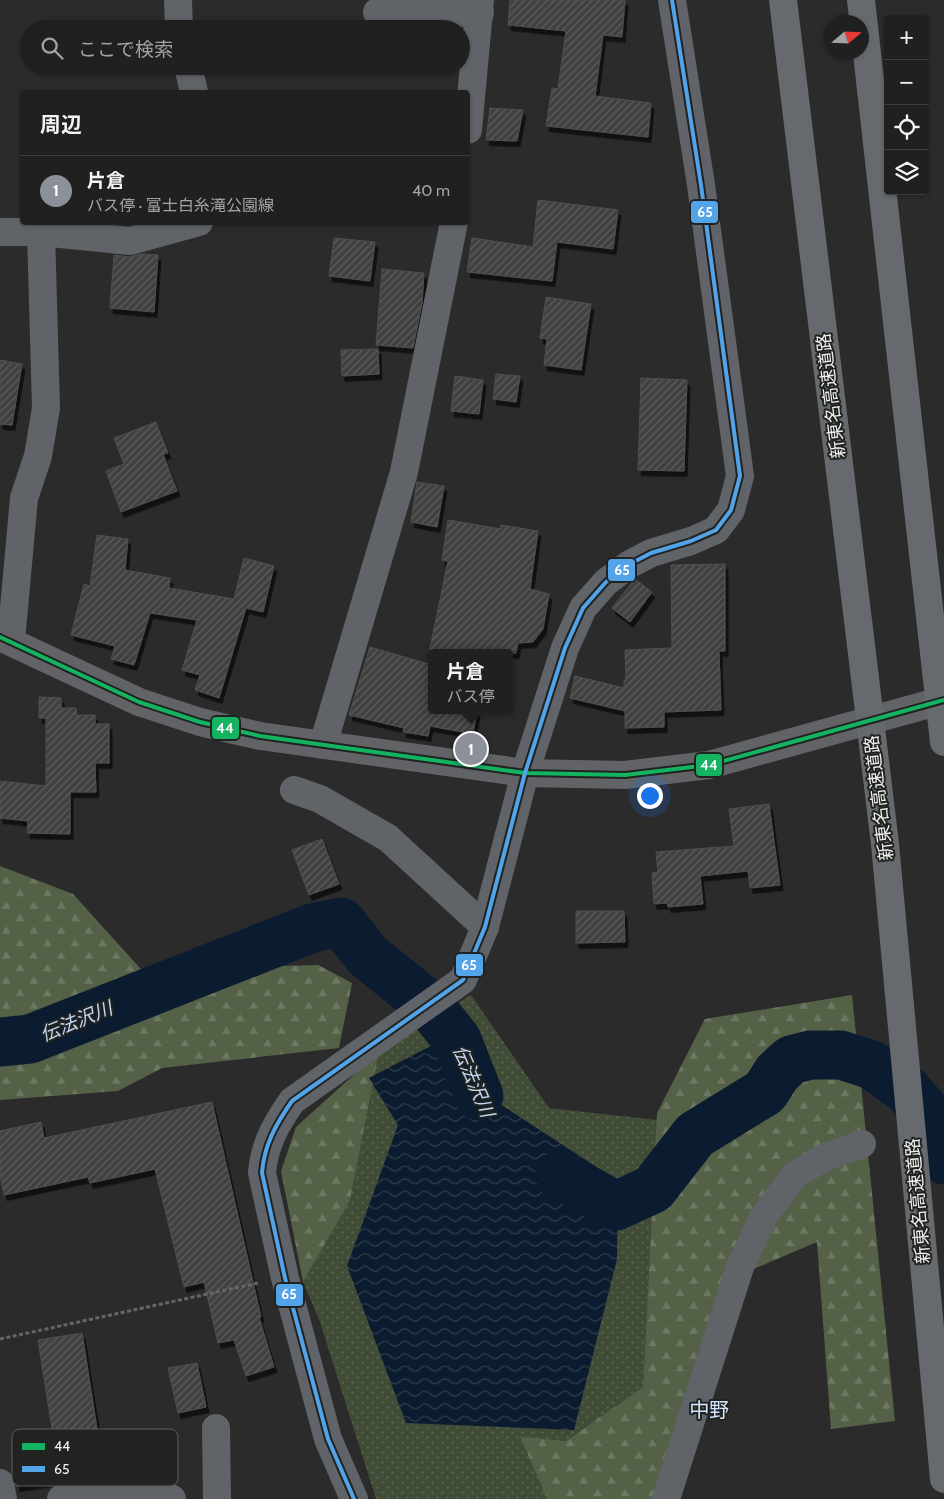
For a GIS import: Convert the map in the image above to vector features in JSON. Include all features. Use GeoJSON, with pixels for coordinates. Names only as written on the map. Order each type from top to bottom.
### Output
{"type":"FeatureCollection","features":[{"type":"Feature","properties":{"kind":"highway","name":"新東名高速道路"},"geometry":{"type":"LineString","coordinates":[[783,0],[885,844],[944,1479]]}},
{"type":"Feature","properties":{"kind":"highway"},"geometry":{"type":"LineString","coordinates":[[861,0],[944,742]]}},
{"type":"Feature","properties":{"kind":"main road"},"geometry":{"type":"LineString","coordinates":[[5,639],[147,705],[200,722],[260,736],[525,773],[625,775],[709,765],[944,700]]}},
{"type":"Feature","properties":{"kind":"street"},"geometry":{"type":"LineString","coordinates":[[178,0],[179,20]]}},
{"type":"Feature","properties":{"kind":"street"},"geometry":{"type":"LineString","coordinates":[[354,1499],[328,1439],[285,1278],[262,1173],[263,1159],[272,1129],[292,1101],[463,980],[485,927],[525,773],[565,648],[583,608],[606,582],[630,564],[651,553],[691,541],[716,530],[731,510],[740,476],[703,195],[672,0]]}},
{"type":"Feature","properties":{"kind":"street"},"geometry":{"type":"LineString","coordinates":[[377,12],[480,6],[470,109]]}},
{"type":"Feature","properties":{"kind":"street"},"geometry":{"type":"LineString","coordinates":[[190,75],[194,90]]}},
{"type":"Feature","properties":{"kind":"street"},"geometry":{"type":"LineString","coordinates":[[5,639],[24,498],[38,456],[46,408],[23,230],[130,240],[188,225]]}},
{"type":"Feature","properties":{"kind":"street"},"geometry":{"type":"LineString","coordinates":[[322,745],[404,472],[453,225]]}},
{"type":"Feature","properties":{"kind":"street"},"geometry":{"type":"LineString","coordinates":[[294,790],[320,798],[388,838],[485,927]]}},
{"type":"Feature","properties":{"kind":"street"},"geometry":{"type":"LineString","coordinates":[[666,1499],[740,1267],[764,1216],[795,1175],[823,1158],[862,1144]]}},
{"type":"Feature","properties":{"kind":"street"},"geometry":{"type":"LineString","coordinates":[[216,1428],[217,1499]]}},
{"type":"Feature","properties":{"kind":"street"},"geometry":{"type":"LineString","coordinates":[[0,1483],[3,1499]]}},
{"type":"Feature","properties":{"kind":"street"},"geometry":{"type":"LineString","coordinates":[[62,1499],[90,1493],[124,1490],[172,1499]]}},
{"type":"Feature","properties":{"kind":"path"},"geometry":{"type":"LineString","coordinates":[[0,1339],[285,1278]]}},
{"type":"Feature","properties":{"kind":"green space"},"geometry":{"type":"Polygon","coordinates":[[[0,866],[73,894],[158,988],[207,968],[318,965],[352,983],[339,1048],[162,1068],[118,1091],[0,1100],[0,866]]]}},
{"type":"Feature","properties":{"kind":"green space"},"geometry":{"type":"Polygon","coordinates":[[[471,995],[549,1108],[657,1120],[643,1387],[566,1441],[521,1436],[547,1499],[376,1499],[319,1319],[303,1282],[350,1201],[379,1052],[471,995]]]}},
{"type":"Feature","properties":{"kind":"green space"},"geometry":{"type":"Polygon","coordinates":[[[852,995],[895,1421],[831,1429],[817,1242],[749,1271],[653,1499],[547,1499],[520,1436],[566,1441],[643,1387],[657,1113],[705,1019],[852,995]]]}},
{"type":"Feature","properties":{"kind":"green space"},"geometry":{"type":"Polygon","coordinates":[[[379,1052],[350,1201],[303,1282],[281,1171],[296,1127],[379,1052]]]}},
{"type":"Feature","properties":{"kind":"water"},"geometry":{"type":"Polygon","coordinates":[[[471,1025],[497,1102],[612,1177],[618,1202],[617,1259],[574,1430],[406,1423],[347,1266],[398,1125],[369,1078],[471,1025]]]}},
{"type":"Feature","properties":{"kind":"building"},"geometry":{"type":"Polygon","coordinates":[[[510,0],[625,0],[622,37],[603,35],[595,96],[651,103],[648,137],[546,126],[552,88],[558,89],[566,31],[508,25],[510,0]]]}},
{"type":"Feature","properties":{"kind":"building"},"geometry":{"type":"Polygon","coordinates":[[[490,108],[523,110],[517,141],[486,140],[490,108]]]}},
{"type":"Feature","properties":{"kind":"building"},"geometry":{"type":"Polygon","coordinates":[[[538,200],[618,210],[613,249],[557,242],[552,281],[467,272],[472,238],[533,247],[538,200]]]}},
{"type":"Feature","properties":{"kind":"building"},"geometry":{"type":"Polygon","coordinates":[[[334,238],[375,242],[370,281],[329,276],[334,238]]]}},
{"type":"Feature","properties":{"kind":"building"},"geometry":{"type":"Polygon","coordinates":[[[141,254],[158,255],[154,312],[110,308],[114,255],[129,257],[141,254]]]}},
{"type":"Feature","properties":{"kind":"building"},"geometry":{"type":"Polygon","coordinates":[[[382,269],[424,273],[422,303],[413,348],[376,345],[382,269]]]}},
{"type":"Feature","properties":{"kind":"building"},"geometry":{"type":"Polygon","coordinates":[[[546,297],[591,304],[581,370],[544,365],[547,339],[540,338],[546,297]]]}},
{"type":"Feature","properties":{"kind":"building"},"geometry":{"type":"Polygon","coordinates":[[[378,349],[379,374],[342,376],[341,350],[378,349]]]}},
{"type":"Feature","properties":{"kind":"building"},"geometry":{"type":"Polygon","coordinates":[[[0,360],[22,364],[12,425],[0,424],[0,360]]]}},
{"type":"Feature","properties":{"kind":"building"},"geometry":{"type":"Polygon","coordinates":[[[496,374],[520,376],[516,402],[493,399],[496,374]]]}},
{"type":"Feature","properties":{"kind":"building"},"geometry":{"type":"Polygon","coordinates":[[[455,376],[483,380],[479,414],[451,411],[455,376]]]}},
{"type":"Feature","properties":{"kind":"building"},"geometry":{"type":"Polygon","coordinates":[[[641,378],[687,380],[684,471],[638,470],[641,378]]]}},
{"type":"Feature","properties":{"kind":"building"},"geometry":{"type":"Polygon","coordinates":[[[156,422],[168,453],[163,454],[177,491],[121,512],[106,471],[124,464],[114,438],[156,422]]]}},
{"type":"Feature","properties":{"kind":"building"},"geometry":{"type":"Polygon","coordinates":[[[417,482],[444,486],[437,527],[411,522],[417,482]]]}},
{"type":"Feature","properties":{"kind":"building"},"geometry":{"type":"Polygon","coordinates":[[[448,520],[501,529],[501,525],[538,531],[530,589],[549,594],[543,629],[533,642],[518,643],[516,653],[513,653],[513,649],[430,649],[448,561],[442,560],[448,520]]]}},
{"type":"Feature","properties":{"kind":"building"},"geometry":{"type":"Polygon","coordinates":[[[97,535],[128,539],[125,570],[170,578],[169,588],[234,599],[244,558],[274,566],[263,612],[246,608],[219,698],[195,690],[200,675],[182,670],[197,620],[150,613],[134,665],[111,659],[115,646],[71,635],[84,584],[90,586],[97,535]]]}},
{"type":"Feature","properties":{"kind":"building"},"geometry":{"type":"Polygon","coordinates":[[[725,564],[725,651],[719,651],[721,710],[664,712],[664,727],[625,728],[625,711],[570,698],[575,676],[624,688],[624,680],[626,680],[625,650],[672,648],[671,565],[725,564]]]}},
{"type":"Feature","properties":{"kind":"building"},"geometry":{"type":"Polygon","coordinates":[[[635,579],[652,592],[630,622],[612,608],[635,579]]]}},
{"type":"Feature","properties":{"kind":"building"},"geometry":{"type":"Polygon","coordinates":[[[370,647],[428,664],[428,714],[476,714],[473,734],[430,726],[428,736],[403,732],[404,728],[349,715],[370,647]]]}},
{"type":"Feature","properties":{"kind":"building"},"geometry":{"type":"Polygon","coordinates":[[[39,697],[61,698],[61,708],[76,708],[77,715],[95,715],[95,724],[109,724],[109,763],[95,763],[96,792],[70,792],[70,834],[27,833],[28,821],[0,818],[0,781],[46,786],[46,718],[39,718],[39,697]]]}},
{"type":"Feature","properties":{"kind":"building"},"geometry":{"type":"Polygon","coordinates":[[[769,804],[780,885],[750,888],[748,871],[700,876],[703,904],[668,907],[667,903],[654,904],[652,873],[658,872],[656,852],[734,846],[729,809],[769,804]]]}},
{"type":"Feature","properties":{"kind":"building"},"geometry":{"type":"Polygon","coordinates":[[[322,839],[339,884],[309,895],[292,850],[322,839]]]}},
{"type":"Feature","properties":{"kind":"building"},"geometry":{"type":"Polygon","coordinates":[[[576,911],[624,911],[625,942],[576,943],[576,911]]]}},
{"type":"Feature","properties":{"kind":"building"},"geometry":{"type":"Polygon","coordinates":[[[212,1102],[261,1317],[259,1317],[274,1367],[246,1376],[234,1340],[218,1343],[204,1282],[184,1287],[155,1169],[90,1183],[88,1177],[4,1195],[0,1175],[0,1131],[41,1122],[44,1138],[212,1102]]]}},
{"type":"Feature","properties":{"kind":"building"},"geometry":{"type":"Polygon","coordinates":[[[82,1333],[97,1429],[52,1429],[38,1340],[82,1333]]]}},
{"type":"Feature","properties":{"kind":"building"},"geometry":{"type":"Polygon","coordinates":[[[197,1363],[206,1407],[178,1413],[168,1368],[197,1363]]]}},
{"type":"Feature","properties":{"kind":"waterway","name":"伝法沢川"},"geometry":{"type":"LineString","coordinates":[[0,1042],[30,1039],[312,928],[341,922],[368,956],[429,1005],[457,1040],[479,1096]]}},
{"type":"Feature","properties":{"kind":"waterway","name":"伝法沢川"},"geometry":{"type":"LineString","coordinates":[[560,1175],[616,1206],[653,1189],[695,1135],[765,1092],[777,1073],[791,1060],[810,1055],[841,1055],[872,1065],[907,1090],[928,1114],[944,1160]]}},
{"type":"Feature","properties":{"kind":"transit line","name":"65"},"geometry":{"type":"LineString","coordinates":[[354,1499],[328,1439],[285,1278],[262,1173],[268,1144],[292,1101],[463,980],[485,927],[525,773],[565,648],[583,608],[606,582],[630,564],[651,553],[691,541],[716,530],[731,510],[740,476],[701,185],[672,0]]}},
{"type":"Feature","properties":{"kind":"transit line","name":"44"},"geometry":{"type":"LineString","coordinates":[[0,637],[139,702],[200,722],[260,736],[525,773],[625,775],[709,765],[944,700]]}},
{"type":"Feature","properties":{"kind":"place","name":"片倉"},"geometry":{"type":"Point","coordinates":[471,749]}},
{"type":"Feature","properties":{"kind":"district","name":"中野"},"geometry":{"type":"Point","coordinates":[709,1410]}}]}
